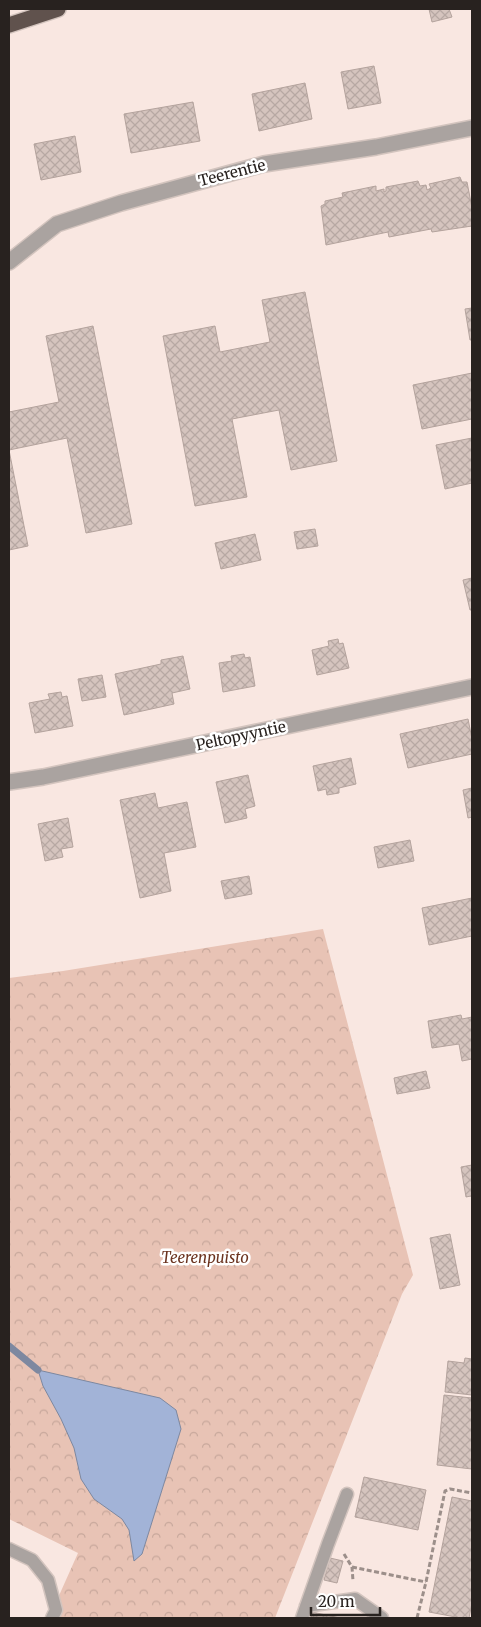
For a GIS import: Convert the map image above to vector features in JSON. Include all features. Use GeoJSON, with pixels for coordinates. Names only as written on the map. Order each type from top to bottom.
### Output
{"type":"FeatureCollection","features":[{"type":"Feature","properties":{"kind":"highway"},"geometry":{"type":"LineString","coordinates":[[9,24],[58,9]]}},
{"type":"Feature","properties":{"kind":"street","name":"Teerentie"},"geometry":{"type":"LineString","coordinates":[[9,262],[58,224],[122,203],[264,164],[376,147],[472,128]]}},
{"type":"Feature","properties":{"kind":"street","name":"Peltopyyntie"},"geometry":{"type":"LineString","coordinates":[[9,782],[62,773],[472,687]]}},
{"type":"Feature","properties":{"kind":"lane"},"geometry":{"type":"LineString","coordinates":[[304,1612],[347,1494]]}},
{"type":"Feature","properties":{"kind":"lane"},"geometry":{"type":"LineString","coordinates":[[9,1549],[32,1560],[48,1580],[56,1610],[52,1618]]}},
{"type":"Feature","properties":{"kind":"lane"},"geometry":{"type":"LineString","coordinates":[[304,1612],[355,1599],[382,1618]]}},
{"type":"Feature","properties":{"kind":"path"},"geometry":{"type":"LineString","coordinates":[[417,1618],[445,1491],[450,1489],[472,1493]]}},
{"type":"Feature","properties":{"kind":"path"},"geometry":{"type":"LineString","coordinates":[[328,1544],[344,1554],[352,1567],[355,1599]]}},
{"type":"Feature","properties":{"kind":"path"},"geometry":{"type":"LineString","coordinates":[[352,1567],[426,1582]]}},
{"type":"Feature","properties":{"kind":"green space","name":"Teerenpuisto"},"geometry":{"type":"Polygon","coordinates":[[[323,929],[413,1275],[402,1294],[275,1618],[49,1618],[78,1553],[9,1519],[9,978],[323,929]]]}},
{"type":"Feature","properties":{"kind":"water"},"geometry":{"type":"Polygon","coordinates":[[[38,1370],[160,1398],[176,1410],[181,1429],[142,1554],[134,1561],[129,1530],[122,1519],[94,1499],[81,1479],[74,1448],[43,1386],[38,1370]]]}},
{"type":"Feature","properties":{"kind":"building"},"geometry":{"type":"Polygon","coordinates":[[[429,9],[449,9],[452,17],[432,22],[429,9]]]}},
{"type":"Feature","properties":{"kind":"building"},"geometry":{"type":"Polygon","coordinates":[[[374,66],[381,103],[348,109],[341,72],[374,66]]]}},
{"type":"Feature","properties":{"kind":"building"},"geometry":{"type":"Polygon","coordinates":[[[305,83],[312,119],[259,131],[252,94],[305,83]]]}},
{"type":"Feature","properties":{"kind":"building"},"geometry":{"type":"Polygon","coordinates":[[[193,102],[200,141],[131,153],[124,114],[193,102]]]}},
{"type":"Feature","properties":{"kind":"building"},"geometry":{"type":"Polygon","coordinates":[[[75,136],[81,172],[41,180],[34,144],[75,136]]]}},
{"type":"Feature","properties":{"kind":"building"},"geometry":{"type":"Polygon","coordinates":[[[460,177],[462,182],[467,182],[472,208],[472,226],[432,232],[431,229],[389,237],[388,232],[326,245],[321,206],[325,204],[325,201],[343,197],[342,193],[376,186],[376,191],[384,189],[384,192],[386,187],[418,181],[420,186],[426,185],[427,190],[431,188],[429,184],[460,177]]]}},
{"type":"Feature","properties":{"kind":"building"},"geometry":{"type":"Polygon","coordinates":[[[305,292],[337,461],[291,470],[279,410],[232,419],[247,497],[195,506],[163,336],[215,326],[220,352],[270,342],[262,300],[305,292]]]}},
{"type":"Feature","properties":{"kind":"building"},"geometry":{"type":"Polygon","coordinates":[[[472,308],[472,340],[470,340],[465,309],[472,308]]]}},
{"type":"Feature","properties":{"kind":"building"},"geometry":{"type":"Polygon","coordinates":[[[93,326],[132,524],[86,533],[67,438],[9,450],[9,412],[59,402],[46,336],[93,326]]]}},
{"type":"Feature","properties":{"kind":"building"},"geometry":{"type":"Polygon","coordinates":[[[472,373],[472,419],[422,429],[413,385],[472,373]]]}},
{"type":"Feature","properties":{"kind":"building"},"geometry":{"type":"Polygon","coordinates":[[[472,438],[472,483],[445,489],[436,445],[472,438]]]}},
{"type":"Feature","properties":{"kind":"building"},"geometry":{"type":"Polygon","coordinates":[[[9,450],[28,546],[9,550],[9,450]]]}},
{"type":"Feature","properties":{"kind":"building"},"geometry":{"type":"Polygon","coordinates":[[[315,529],[318,546],[297,549],[294,532],[315,529]]]}},
{"type":"Feature","properties":{"kind":"building"},"geometry":{"type":"Polygon","coordinates":[[[255,534],[261,560],[221,569],[215,543],[255,534]]]}},
{"type":"Feature","properties":{"kind":"building"},"geometry":{"type":"Polygon","coordinates":[[[472,578],[472,610],[470,610],[463,580],[472,578]]]}},
{"type":"Feature","properties":{"kind":"building"},"geometry":{"type":"Polygon","coordinates":[[[338,639],[339,644],[343,643],[349,668],[317,675],[312,650],[329,646],[328,641],[338,639]]]}},
{"type":"Feature","properties":{"kind":"building"},"geometry":{"type":"Polygon","coordinates":[[[244,654],[245,658],[250,657],[255,686],[223,692],[219,663],[232,661],[231,656],[244,654]]]}},
{"type":"Feature","properties":{"kind":"building"},"geometry":{"type":"Polygon","coordinates":[[[183,656],[190,689],[172,693],[174,704],[124,715],[115,674],[161,664],[161,660],[183,656]]]}},
{"type":"Feature","properties":{"kind":"building"},"geometry":{"type":"Polygon","coordinates":[[[102,675],[106,697],[82,701],[78,679],[102,675]]]}},
{"type":"Feature","properties":{"kind":"building"},"geometry":{"type":"Polygon","coordinates":[[[61,692],[62,697],[67,696],[73,726],[35,733],[29,703],[50,699],[48,694],[61,692]]]}},
{"type":"Feature","properties":{"kind":"building"},"geometry":{"type":"Polygon","coordinates":[[[468,719],[472,739],[472,754],[408,768],[400,734],[468,719]]]}},
{"type":"Feature","properties":{"kind":"building"},"geometry":{"type":"Polygon","coordinates":[[[351,758],[356,784],[339,788],[339,793],[327,795],[326,789],[318,791],[313,766],[351,758]]]}},
{"type":"Feature","properties":{"kind":"building"},"geometry":{"type":"Polygon","coordinates":[[[248,775],[255,806],[245,809],[247,818],[225,823],[216,782],[248,775]]]}},
{"type":"Feature","properties":{"kind":"building"},"geometry":{"type":"Polygon","coordinates":[[[472,788],[472,817],[468,818],[463,790],[472,788]]]}},
{"type":"Feature","properties":{"kind":"building"},"geometry":{"type":"Polygon","coordinates":[[[155,793],[158,808],[187,802],[196,847],[164,853],[171,891],[140,898],[120,800],[155,793]]]}},
{"type":"Feature","properties":{"kind":"building"},"geometry":{"type":"Polygon","coordinates":[[[68,818],[73,847],[61,849],[63,857],[45,861],[38,824],[68,818]]]}},
{"type":"Feature","properties":{"kind":"building"},"geometry":{"type":"Polygon","coordinates":[[[410,840],[414,861],[378,868],[374,847],[410,840]]]}},
{"type":"Feature","properties":{"kind":"building"},"geometry":{"type":"Polygon","coordinates":[[[249,876],[252,894],[225,899],[221,881],[249,876]]]}},
{"type":"Feature","properties":{"kind":"building"},"geometry":{"type":"Polygon","coordinates":[[[472,898],[472,936],[429,945],[422,908],[472,898]]]}},
{"type":"Feature","properties":{"kind":"building"},"geometry":{"type":"Polygon","coordinates":[[[461,1015],[462,1019],[472,1017],[472,1059],[462,1061],[459,1044],[432,1048],[428,1021],[461,1015]]]}},
{"type":"Feature","properties":{"kind":"building"},"geometry":{"type":"Polygon","coordinates":[[[426,1071],[430,1088],[397,1094],[394,1078],[426,1071]]]}},
{"type":"Feature","properties":{"kind":"building"},"geometry":{"type":"Polygon","coordinates":[[[472,1165],[472,1199],[471,1196],[466,1197],[461,1167],[472,1165]]]}},
{"type":"Feature","properties":{"kind":"building"},"geometry":{"type":"Polygon","coordinates":[[[450,1234],[460,1285],[440,1289],[430,1238],[450,1234]]]}},
{"type":"Feature","properties":{"kind":"building"},"geometry":{"type":"Polygon","coordinates":[[[465,1358],[472,1359],[472,1395],[445,1392],[448,1361],[464,1363],[465,1358]]]}},
{"type":"Feature","properties":{"kind":"building"},"geometry":{"type":"Polygon","coordinates":[[[444,1395],[472,1398],[472,1469],[437,1465],[444,1395]]]}},
{"type":"Feature","properties":{"kind":"building"},"geometry":{"type":"Polygon","coordinates":[[[364,1477],[426,1490],[418,1530],[355,1517],[364,1477]]]}},
{"type":"Feature","properties":{"kind":"building"},"geometry":{"type":"Polygon","coordinates":[[[452,1497],[472,1501],[472,1603],[469,1618],[429,1612],[452,1497]]]}},
{"type":"Feature","properties":{"kind":"building"},"geometry":{"type":"Polygon","coordinates":[[[330,1558],[343,1561],[337,1583],[324,1580],[330,1558]]]}},
{"type":"Feature","properties":{"kind":"building"},"geometry":{"type":"Polygon","coordinates":[[[312,1612],[340,1618],[311,1618],[312,1612]]]}},
{"type":"Feature","properties":{"kind":"waterway"},"geometry":{"type":"LineString","coordinates":[[9,1346],[38,1370]]}}]}
